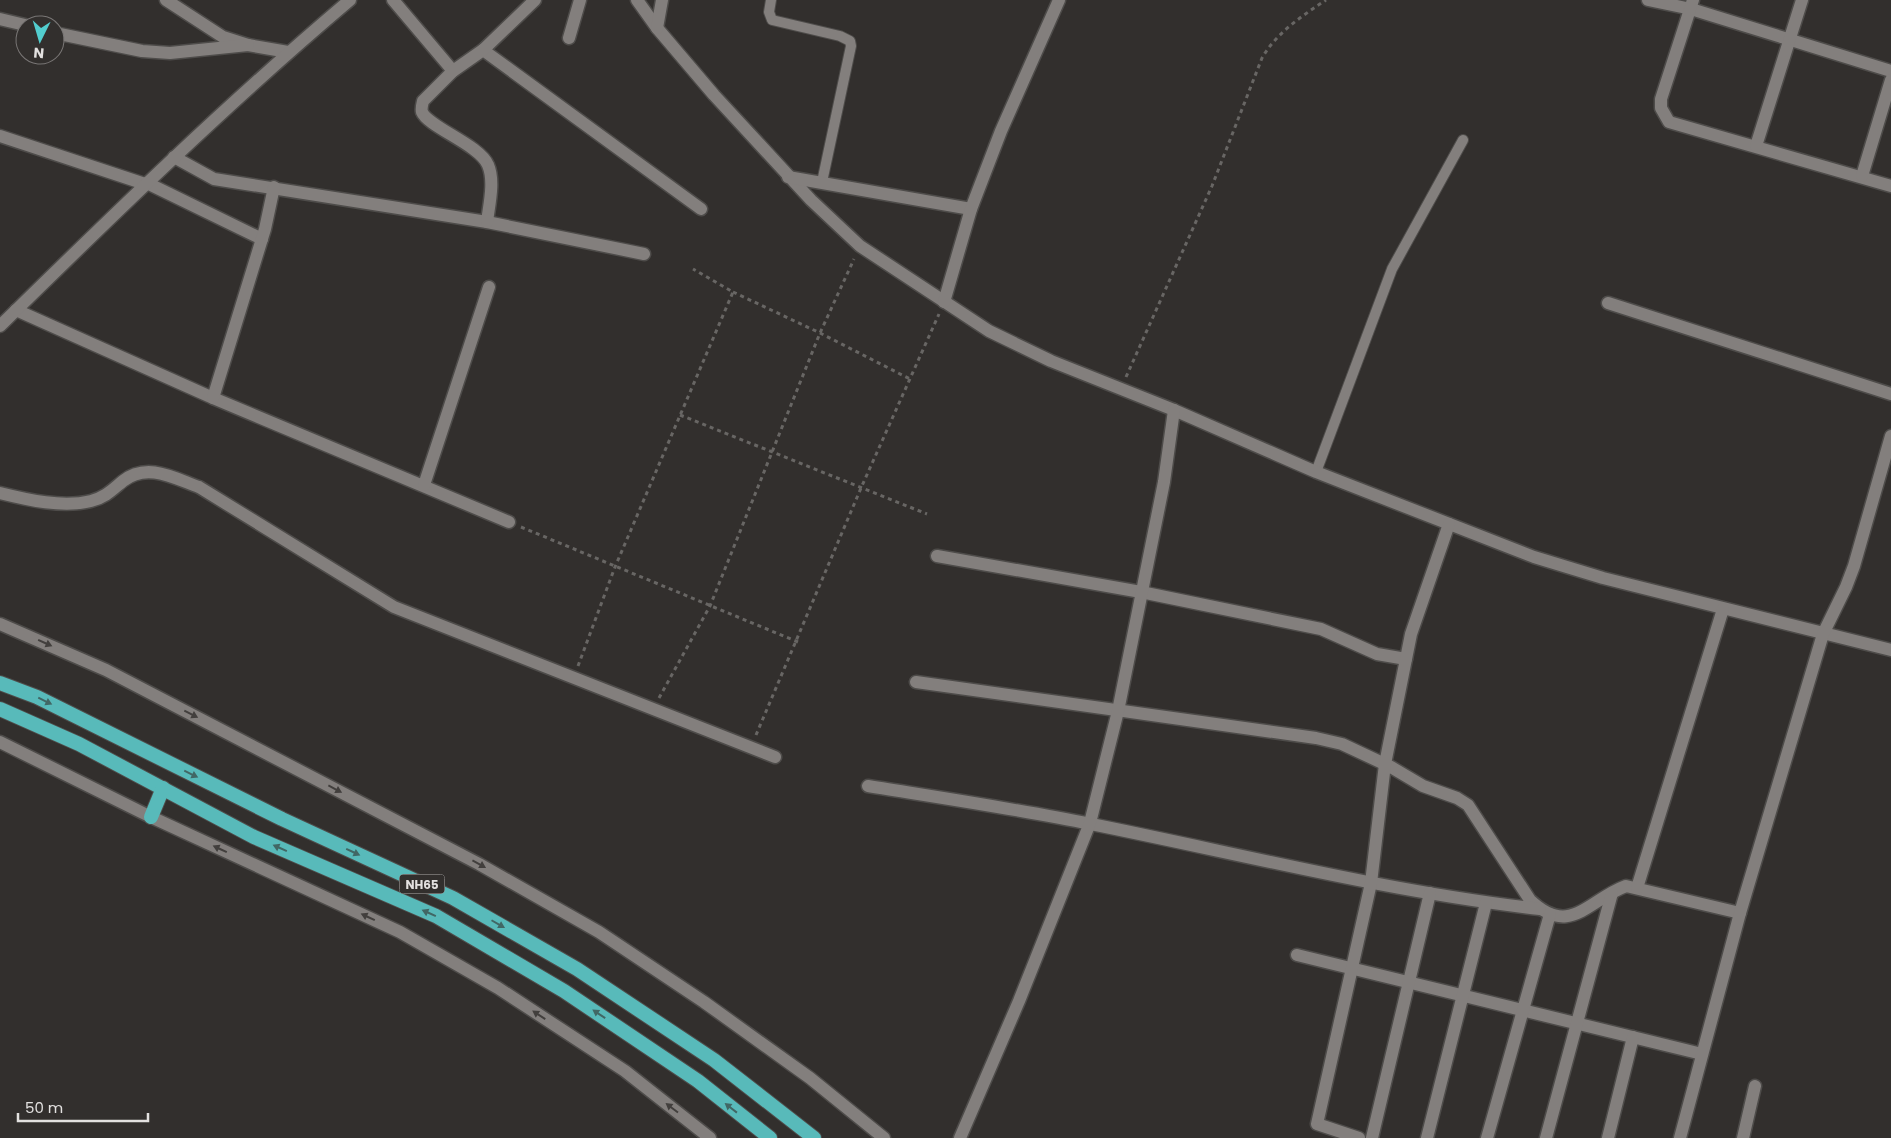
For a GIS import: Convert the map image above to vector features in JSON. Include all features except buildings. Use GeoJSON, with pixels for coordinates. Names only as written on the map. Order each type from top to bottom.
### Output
{"type":"FeatureCollection","features":[{"type":"Feature","properties":{"kind":"highway","name":"NH65"},"geometry":{"type":"LineString","coordinates":[[0,683],[37,697],[282,819],[453,898],[577,969],[714,1060],[814,1138]]}},
{"type":"Feature","properties":{"kind":"highway","name":"NH65"},"geometry":{"type":"LineString","coordinates":[[0,709],[80,744],[254,837],[436,916],[564,991],[698,1081],[770,1138]]}},
{"type":"Feature","properties":{"kind":"highway"},"geometry":{"type":"LineString","coordinates":[[151,817],[163,788]]}},
{"type":"Feature","properties":{"kind":"street"},"geometry":{"type":"LineString","coordinates":[[166,0],[223,37],[248,45],[288,52]]}},
{"type":"Feature","properties":{"kind":"street"},"geometry":{"type":"LineString","coordinates":[[0,326],[146,183],[288,52],[350,0]]}},
{"type":"Feature","properties":{"kind":"street"},"geometry":{"type":"LineString","coordinates":[[393,0],[453,71]]}},
{"type":"Feature","properties":{"kind":"street"},"geometry":{"type":"LineString","coordinates":[[487,222],[491,178],[488,164],[481,156],[421,112],[423,101],[453,71],[483,50],[535,0]]}},
{"type":"Feature","properties":{"kind":"street"},"geometry":{"type":"LineString","coordinates":[[569,38],[580,0]]}},
{"type":"Feature","properties":{"kind":"street"},"geometry":{"type":"LineString","coordinates":[[637,0],[657,28],[788,177],[860,246],[988,331],[1051,361],[1174,410],[1316,472],[1534,558],[1723,609],[1891,650]]}},
{"type":"Feature","properties":{"kind":"street"},"geometry":{"type":"LineString","coordinates":[[657,28],[662,0]]}},
{"type":"Feature","properties":{"kind":"street"},"geometry":{"type":"LineString","coordinates":[[944,302],[971,209],[1058,0]]}},
{"type":"Feature","properties":{"kind":"street"},"geometry":{"type":"LineString","coordinates":[[1648,0],[1692,4],[1891,71]]}},
{"type":"Feature","properties":{"kind":"street"},"geometry":{"type":"LineString","coordinates":[[1756,146],[1802,0]]}},
{"type":"Feature","properties":{"kind":"street"},"geometry":{"type":"LineString","coordinates":[[1692,4],[1661,99],[1661,108],[1665,117],[1676,125],[1862,176],[1891,186]]}},
{"type":"Feature","properties":{"kind":"street"},"geometry":{"type":"LineString","coordinates":[[0,18],[15,22]]}},
{"type":"Feature","properties":{"kind":"street"},"geometry":{"type":"LineString","coordinates":[[65,35],[142,52],[170,53],[248,45]]}},
{"type":"Feature","properties":{"kind":"street"},"geometry":{"type":"LineString","coordinates":[[483,50],[701,209]]}},
{"type":"Feature","properties":{"kind":"street"},"geometry":{"type":"LineString","coordinates":[[1862,176],[1891,80]]}},
{"type":"Feature","properties":{"kind":"street"},"geometry":{"type":"LineString","coordinates":[[0,136],[146,183],[262,239]]}},
{"type":"Feature","properties":{"kind":"street"},"geometry":{"type":"LineString","coordinates":[[174,157],[210,178],[274,186],[487,222],[644,254]]}},
{"type":"Feature","properties":{"kind":"street"},"geometry":{"type":"LineString","coordinates":[[788,177],[971,209]]}},
{"type":"Feature","properties":{"kind":"street"},"geometry":{"type":"LineString","coordinates":[[213,398],[262,239],[274,186]]}},
{"type":"Feature","properties":{"kind":"street"},"geometry":{"type":"LineString","coordinates":[[424,486],[489,287]]}},
{"type":"Feature","properties":{"kind":"street"},"geometry":{"type":"LineString","coordinates":[[1608,303],[1891,394]]}},
{"type":"Feature","properties":{"kind":"street"},"geometry":{"type":"LineString","coordinates":[[16,310],[213,398],[509,522]]}},
{"type":"Feature","properties":{"kind":"street"},"geometry":{"type":"LineString","coordinates":[[960,1138],[1015,1009],[1090,823],[1118,711],[1164,482],[1174,410]]}},
{"type":"Feature","properties":{"kind":"street"},"geometry":{"type":"LineString","coordinates":[[1680,1138],[1740,913],[1823,634],[1854,566],[1891,436]]}},
{"type":"Feature","properties":{"kind":"street"},"geometry":{"type":"LineString","coordinates":[[0,493],[20,498],[80,503],[108,496],[124,480],[138,473],[151,471],[170,476],[199,487],[394,607],[775,757]]}},
{"type":"Feature","properties":{"kind":"street"},"geometry":{"type":"LineString","coordinates":[[1359,1138],[1317,1124],[1372,884],[1385,764],[1410,634],[1449,524]]}},
{"type":"Feature","properties":{"kind":"street"},"geometry":{"type":"LineString","coordinates":[[937,556],[1141,592],[1321,629],[1376,654],[1406,659]]}},
{"type":"Feature","properties":{"kind":"street"},"geometry":{"type":"LineString","coordinates":[[1637,888],[1723,609]]}},
{"type":"Feature","properties":{"kind":"street"},"geometry":{"type":"LineString","coordinates":[[0,624],[106,670],[479,864],[599,932],[704,1002],[795,1067],[884,1138]]}},
{"type":"Feature","properties":{"kind":"street"},"geometry":{"type":"LineString","coordinates":[[916,682],[1316,738],[1342,744],[1385,764],[1410,779],[1468,805],[1530,900],[1545,912]]}},
{"type":"Feature","properties":{"kind":"street"},"geometry":{"type":"LineString","coordinates":[[0,742],[151,817],[400,932],[482,978],[625,1071],[710,1138]]}},
{"type":"Feature","properties":{"kind":"street"},"geometry":{"type":"LineString","coordinates":[[868,786],[1090,823],[1372,884],[1545,912],[1561,917],[1573,916],[1626,886],[1740,913]]}},
{"type":"Feature","properties":{"kind":"street"},"geometry":{"type":"LineString","coordinates":[[1546,1138],[1612,893]]}},
{"type":"Feature","properties":{"kind":"street"},"geometry":{"type":"LineString","coordinates":[[1372,1138],[1430,894]]}},
{"type":"Feature","properties":{"kind":"street"},"geometry":{"type":"LineString","coordinates":[[1427,1138],[1486,903]]}},
{"type":"Feature","properties":{"kind":"street"},"geometry":{"type":"LineString","coordinates":[[1487,1138],[1524,1010],[1545,912]]}},
{"type":"Feature","properties":{"kind":"street"},"geometry":{"type":"LineString","coordinates":[[1297,955],[1702,1054]]}},
{"type":"Feature","properties":{"kind":"street"},"geometry":{"type":"LineString","coordinates":[[1608,1138],[1633,1037]]}},
{"type":"Feature","properties":{"kind":"street"},"geometry":{"type":"LineString","coordinates":[[1743,1138],[1755,1086]]}},
{"type":"Feature","properties":{"kind":"lane"},"geometry":{"type":"LineString","coordinates":[[771,0],[769,12],[772,20],[840,36],[850,41],[822,182]]}},
{"type":"Feature","properties":{"kind":"lane"},"geometry":{"type":"LineString","coordinates":[[1316,472],[1392,269],[1463,140]]}},
{"type":"Feature","properties":{"kind":"path"},"geometry":{"type":"LineString","coordinates":[[1121,389],[1135,352],[1212,186],[1268,46],[1283,32],[1326,0]]}},
{"type":"Feature","properties":{"kind":"path"},"geometry":{"type":"LineString","coordinates":[[653,710],[710,606],[820,333],[860,246]]}},
{"type":"Feature","properties":{"kind":"path"},"geometry":{"type":"LineString","coordinates":[[693,269],[733,292],[820,333],[910,379]]}},
{"type":"Feature","properties":{"kind":"path"},"geometry":{"type":"LineString","coordinates":[[574,678],[615,567],[733,292]]}},
{"type":"Feature","properties":{"kind":"path"},"geometry":{"type":"LineString","coordinates":[[750,748],[798,642],[861,488],[944,302]]}},
{"type":"Feature","properties":{"kind":"path"},"geometry":{"type":"LineString","coordinates":[[680,415],[927,514]]}},
{"type":"Feature","properties":{"kind":"path"},"geometry":{"type":"LineString","coordinates":[[509,522],[798,642]]}}]}
